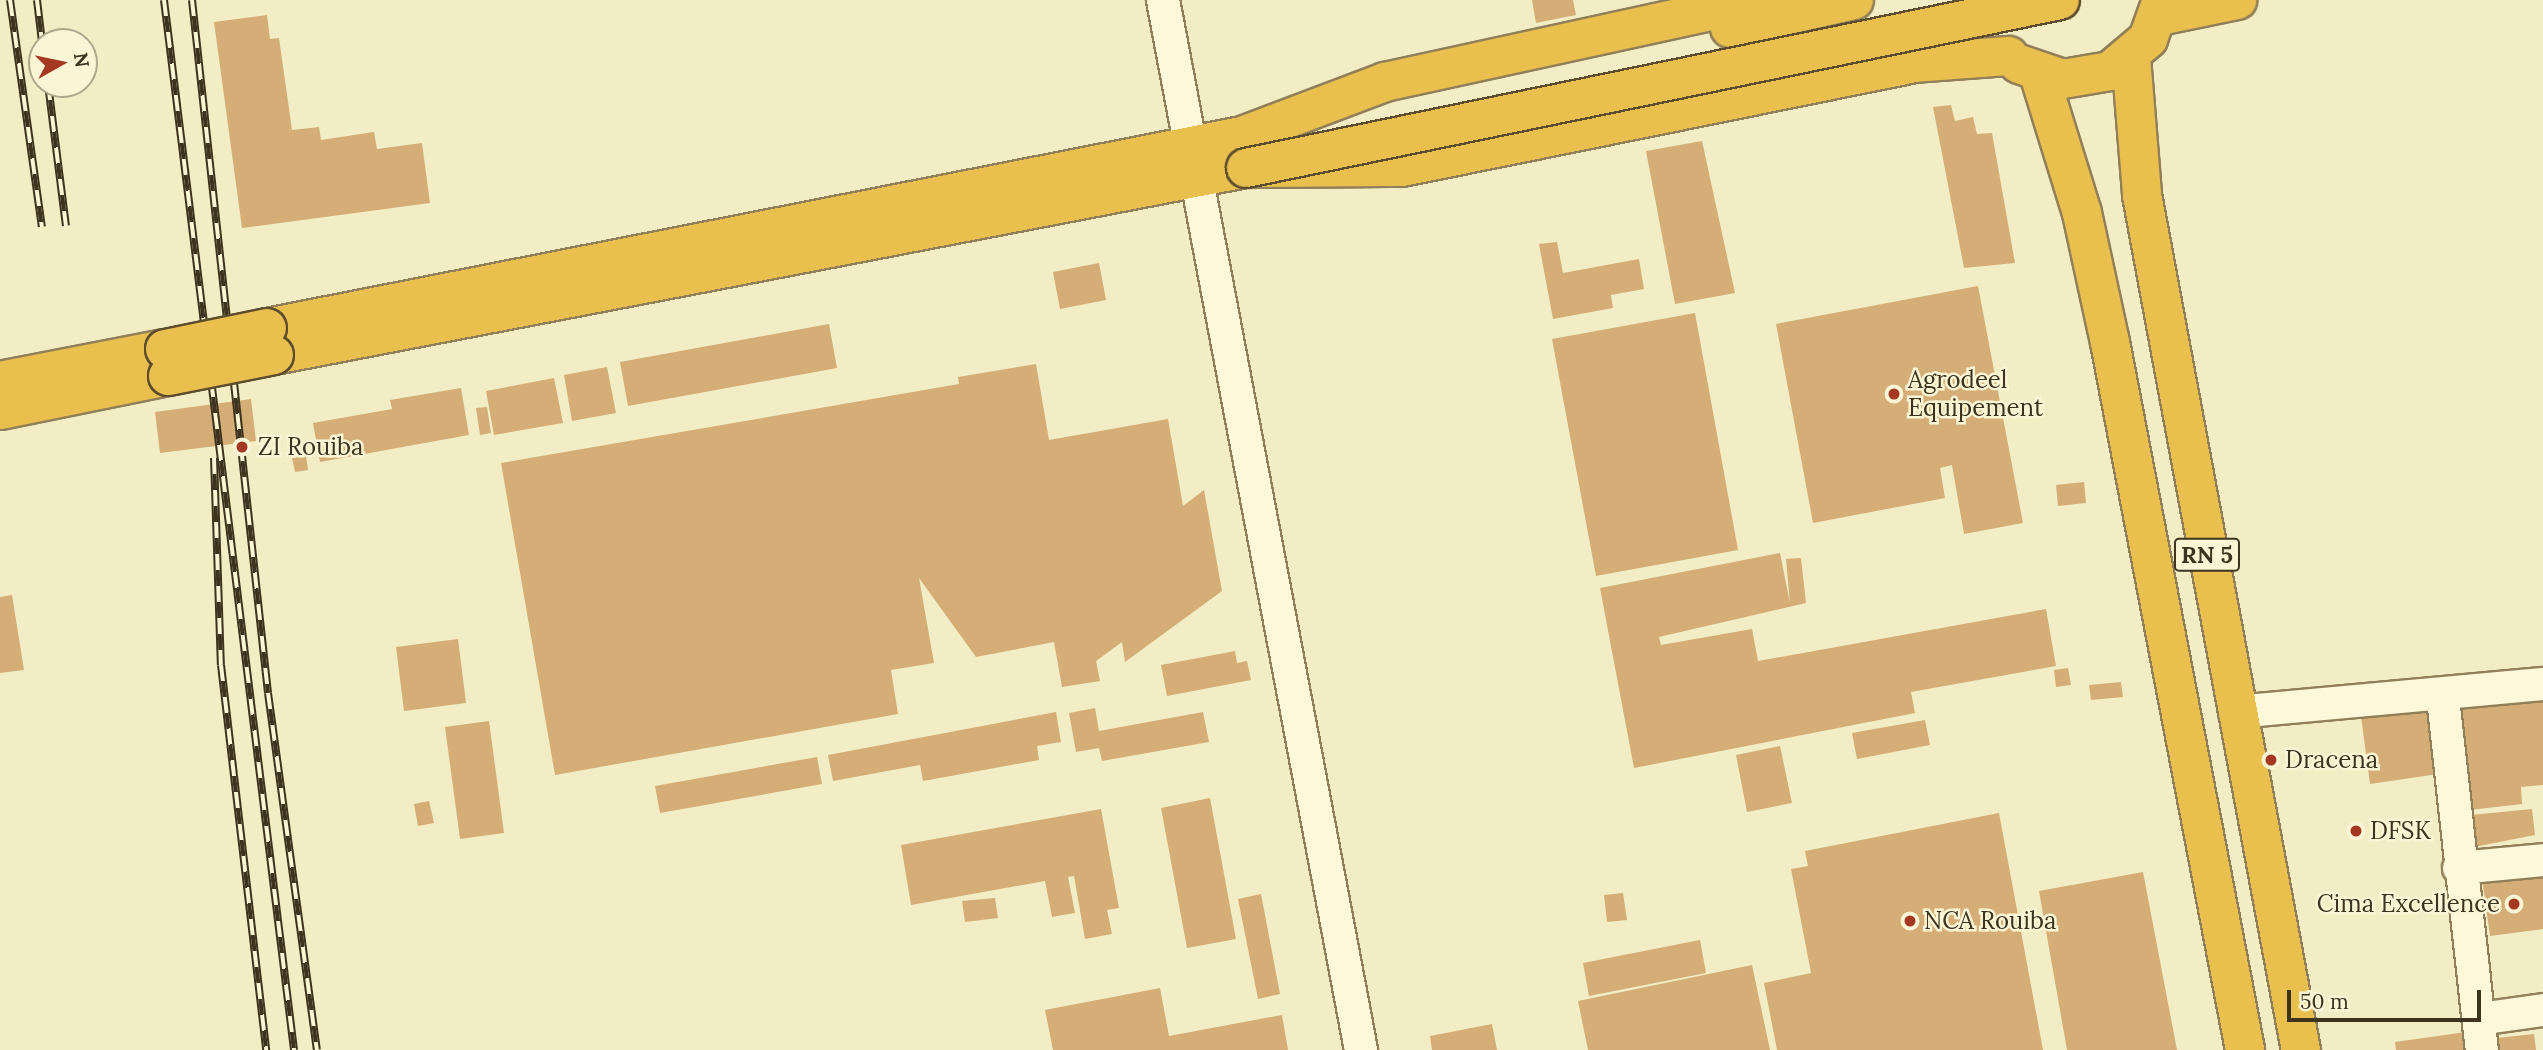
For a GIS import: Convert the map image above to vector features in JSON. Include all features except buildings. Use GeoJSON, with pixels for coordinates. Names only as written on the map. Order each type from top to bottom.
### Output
{"type":"FeatureCollection","features":[{"type":"Feature","properties":{"kind":"highway"},"geometry":{"type":"LineString","coordinates":[[1244,152],[1385,82],[1760,0]]}},
{"type":"Feature","properties":{"kind":"highway"},"geometry":{"type":"LineString","coordinates":[[1244,152],[1854,0]]}},
{"type":"Feature","properties":{"kind":"highway"},"geometry":{"type":"LineString","coordinates":[[1978,0],[1992,37],[2024,65]]}},
{"type":"Feature","properties":{"kind":"highway"},"geometry":{"type":"LineString","coordinates":[[0,410],[166,363],[271,342],[1244,152],[2060,0]]}},
{"type":"Feature","properties":{"kind":"highway"},"geometry":{"type":"LineString","coordinates":[[1244,152],[1402,167],[1915,63],[2024,65],[2087,78],[2131,57],[2161,8],[2237,0]]}},
{"type":"Feature","properties":{"kind":"highway","name":"RN 5"},"geometry":{"type":"LineString","coordinates":[[2131,57],[2142,195],[2235,712],[2301,1050]]}},
{"type":"Feature","properties":{"kind":"highway","name":"RN 5"},"geometry":{"type":"LineString","coordinates":[[2024,65],[2082,213],[2245,1050]]}},
{"type":"Feature","properties":{"kind":"highway"},"geometry":{"type":"LineString","coordinates":[[0,382],[166,363]]}},
{"type":"Feature","properties":{"kind":"street"},"geometry":{"type":"LineString","coordinates":[[1163,0],[1361,1050]]}},
{"type":"Feature","properties":{"kind":"street"},"geometry":{"type":"LineString","coordinates":[[2235,712],[2443,698],[2543,684]]}},
{"type":"Feature","properties":{"kind":"street"},"geometry":{"type":"LineString","coordinates":[[2443,698],[2459,869],[2482,1050]]}},
{"type":"Feature","properties":{"kind":"street"},"geometry":{"type":"LineString","coordinates":[[2459,869],[2543,860]]}},
{"type":"Feature","properties":{"kind":"street"},"geometry":{"type":"LineString","coordinates":[[2479,1019],[2543,1010]]}},
{"type":"Feature","properties":{"kind":"railway"},"geometry":{"type":"LineString","coordinates":[[10,0],[42,227]]}},
{"type":"Feature","properties":{"kind":"railway"},"geometry":{"type":"LineString","coordinates":[[37,0],[40,28]]}},
{"type":"Feature","properties":{"kind":"railway"},"geometry":{"type":"LineString","coordinates":[[164,0],[294,1050]]}},
{"type":"Feature","properties":{"kind":"railway"},"geometry":{"type":"LineString","coordinates":[[192,0],[268,693],[317,1050]]}},
{"type":"Feature","properties":{"kind":"railway"},"geometry":{"type":"LineString","coordinates":[[50,98],[66,226]]}},
{"type":"Feature","properties":{"kind":"railway"},"geometry":{"type":"LineString","coordinates":[[214,458],[221,665],[266,1050]]}},
{"type":"Feature","properties":{"kind":"place","name":"Agrodeel Equipement"},"geometry":{"type":"Point","coordinates":[1894,394]}},
{"type":"Feature","properties":{"kind":"place","name":"ZI Rouiba"},"geometry":{"type":"Point","coordinates":[242,447]}},
{"type":"Feature","properties":{"kind":"place","name":"Dracena"},"geometry":{"type":"Point","coordinates":[2271,760]}},
{"type":"Feature","properties":{"kind":"place","name":"DFSK"},"geometry":{"type":"Point","coordinates":[2356,831]}},
{"type":"Feature","properties":{"kind":"place","name":"Cima Excellence"},"geometry":{"type":"Point","coordinates":[2514,904]}},
{"type":"Feature","properties":{"kind":"place","name":"NCA Rouiba"},"geometry":{"type":"Point","coordinates":[1910,921]}}]}
